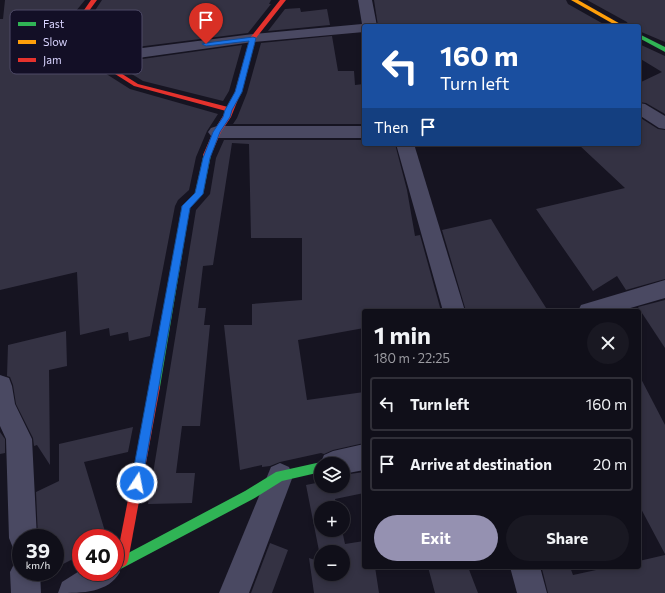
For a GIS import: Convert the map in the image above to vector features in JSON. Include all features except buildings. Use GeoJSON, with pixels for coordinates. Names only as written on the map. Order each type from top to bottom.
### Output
{"type":"FeatureCollection","features":[{"type":"Feature","properties":{"kind":"street"},"geometry":{"type":"LineString","coordinates":[[89,10],[94,0]]}},
{"type":"Feature","properties":{"kind":"street"},"geometry":{"type":"LineString","coordinates":[[123,529],[147,428],[186,206],[199,194],[206,158],[217,132],[227,117],[238,92],[253,38],[283,0]]}},
{"type":"Feature","properties":{"kind":"street"},"geometry":{"type":"LineString","coordinates":[[366,0],[370,24]]}},
{"type":"Feature","properties":{"kind":"street"},"geometry":{"type":"LineString","coordinates":[[574,0],[618,24]]}},
{"type":"Feature","properties":{"kind":"street"},"geometry":{"type":"LineString","coordinates":[[142,53],[253,38],[362,28]]}},
{"type":"Feature","properties":{"kind":"street"},"geometry":{"type":"LineString","coordinates":[[641,37],[665,50]]}},
{"type":"Feature","properties":{"kind":"street"},"geometry":{"type":"LineString","coordinates":[[119,74],[136,85],[229,110]]}},
{"type":"Feature","properties":{"kind":"street"},"geometry":{"type":"LineString","coordinates":[[641,109],[665,124]]}},
{"type":"Feature","properties":{"kind":"street"},"geometry":{"type":"LineString","coordinates":[[217,132],[362,132]]}},
{"type":"Feature","properties":{"kind":"street"},"geometry":{"type":"LineString","coordinates":[[406,146],[453,309]]}},
{"type":"Feature","properties":{"kind":"street"},"geometry":{"type":"LineString","coordinates":[[596,309],[665,289]]}},
{"type":"Feature","properties":{"kind":"street"},"geometry":{"type":"LineString","coordinates":[[0,386],[3,405],[19,439],[23,529]]}},
{"type":"Feature","properties":{"kind":"street"},"geometry":{"type":"LineString","coordinates":[[350,460],[362,457]]}},
{"type":"Feature","properties":{"kind":"street"},"geometry":{"type":"LineString","coordinates":[[124,561],[242,499],[280,476],[314,469]]}},
{"type":"Feature","properties":{"kind":"street"},"geometry":{"type":"LineString","coordinates":[[234,593],[280,476]]}},
{"type":"Feature","properties":{"kind":"street"},"geometry":{"type":"LineString","coordinates":[[526,569],[532,593]]}},
{"type":"Feature","properties":{"kind":"street"},"geometry":{"type":"LineString","coordinates":[[25,581],[26,593]]}},
{"type":"Feature","properties":{"kind":"street"},"geometry":{"type":"LineString","coordinates":[[73,593],[91,581]]}},
{"type":"Feature","properties":{"kind":"traffic: fast"},"geometry":{"type":"LineString","coordinates":[[641,37],[665,50]]}},
{"type":"Feature","properties":{"kind":"traffic: fast"},"geometry":{"type":"LineString","coordinates":[[155,387],[186,206],[199,194],[207,155]]}},
{"type":"Feature","properties":{"kind":"traffic: fast"},"geometry":{"type":"LineString","coordinates":[[124,561],[249,495],[280,476],[314,469]]}},
{"type":"Feature","properties":{"kind":"traffic: slow"},"geometry":{"type":"LineString","coordinates":[[574,0],[617,24]]}},
{"type":"Feature","properties":{"kind":"traffic: jam"},"geometry":{"type":"LineString","coordinates":[[87,10],[94,0]]}},
{"type":"Feature","properties":{"kind":"traffic: jam"},"geometry":{"type":"LineString","coordinates":[[207,155],[238,92],[253,38],[283,0]]}},
{"type":"Feature","properties":{"kind":"traffic: jam"},"geometry":{"type":"LineString","coordinates":[[119,74],[136,85],[229,110]]}},
{"type":"Feature","properties":{"kind":"traffic: jam"},"geometry":{"type":"LineString","coordinates":[[124,550],[155,387]]}},
{"type":"Feature","properties":{"kind":"route"},"geometry":{"type":"LineString","coordinates":[[137,483],[186,206],[199,194],[206,158],[217,132],[227,117],[238,92],[253,38],[206,44]]}}]}
